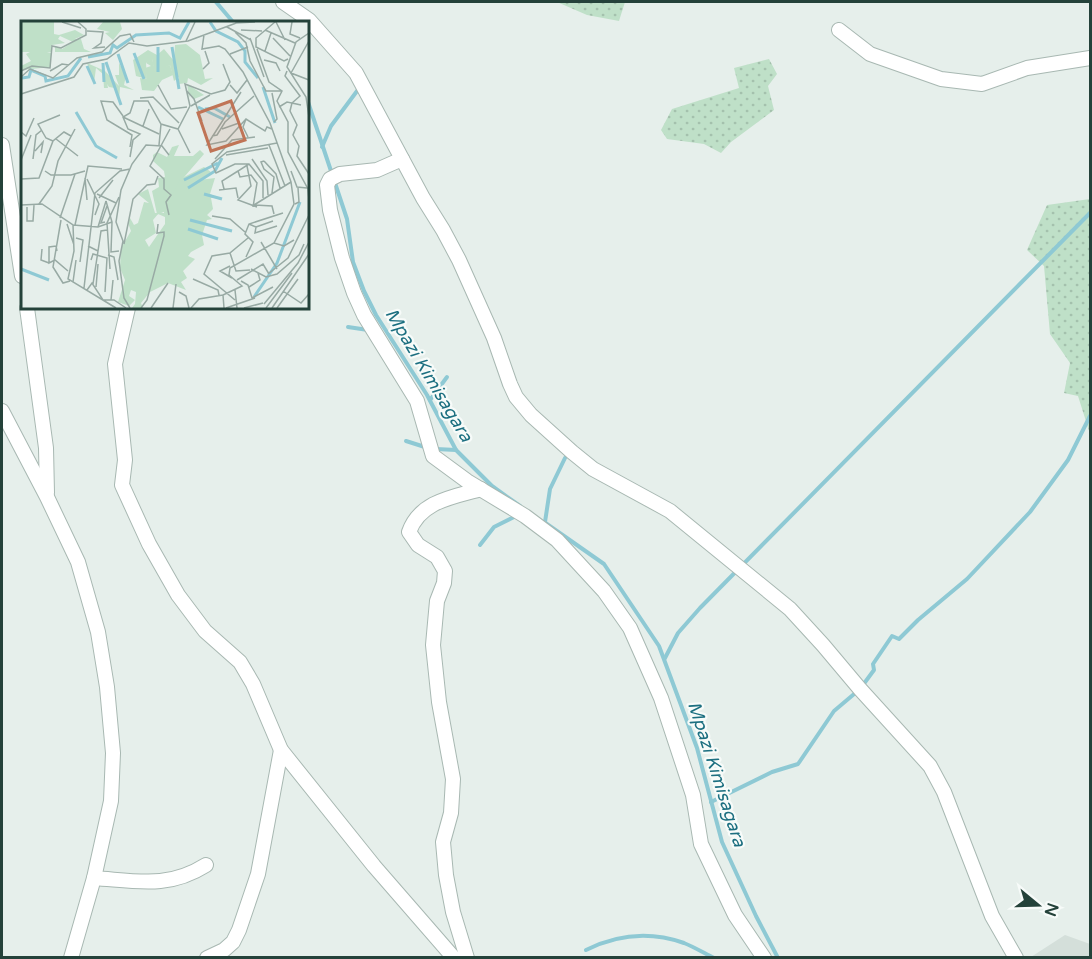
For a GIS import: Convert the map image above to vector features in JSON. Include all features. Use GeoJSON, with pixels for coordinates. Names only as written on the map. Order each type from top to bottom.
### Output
{"type":"FeatureCollection","features":[{"type":"Feature","properties":{"kind":"street"},"geometry":{"type":"LineString","coordinates":[[164,21],[170,2]]}},
{"type":"Feature","properties":{"kind":"street"},"geometry":{"type":"LineString","coordinates":[[283,2],[309,20],[356,73],[459,260],[494,339],[516,397],[531,415],[593,468],[670,511],[790,609],[824,645],[860,690],[930,766],[944,792],[992,916],[1016,957]]}},
{"type":"Feature","properties":{"kind":"street"},"geometry":{"type":"LineString","coordinates":[[839,30],[870,54],[941,79],[981,84],[1027,68],[1090,58]]}},
{"type":"Feature","properties":{"kind":"street"},"geometry":{"type":"LineString","coordinates":[[2,145],[21,269]]}},
{"type":"Feature","properties":{"kind":"street"},"geometry":{"type":"LineString","coordinates":[[402,159],[377,170],[340,174],[330,179],[327,185],[336,238],[354,294],[364,315],[417,401],[433,456],[525,516],[557,540],[604,591],[630,628],[661,698],[693,795],[701,844],[735,915],[764,957]]}},
{"type":"Feature","properties":{"kind":"street"},"geometry":{"type":"LineString","coordinates":[[27,309],[46,448],[47,497]]}},
{"type":"Feature","properties":{"kind":"street"},"geometry":{"type":"LineString","coordinates":[[128,309],[115,364],[125,460],[122,485],[149,544],[178,595],[205,631],[240,662],[253,684],[281,750],[374,866],[454,957]]}},
{"type":"Feature","properties":{"kind":"street"},"geometry":{"type":"LineString","coordinates":[[2,411],[78,562],[98,632],[107,687],[114,753],[108,819],[71,957]]}},
{"type":"Feature","properties":{"kind":"street"},"geometry":{"type":"LineString","coordinates":[[467,957],[453,912],[443,842],[451,813],[453,779],[433,645],[437,601],[444,583],[445,571],[437,557],[418,545],[409,532],[413,522],[428,507],[442,500],[481,489]]}},
{"type":"Feature","properties":{"kind":"street"},"geometry":{"type":"LineString","coordinates":[[207,957],[224,950],[233,942],[239,930],[258,874],[281,750]]}},
{"type":"Feature","properties":{"kind":"street"},"geometry":{"type":"LineString","coordinates":[[94,878],[168,881],[185,877],[206,865]]}},
{"type":"Feature","properties":{"kind":"shaded area"},"geometry":{"type":"Polygon","coordinates":[[[1065,935],[1090,944],[1090,957],[1031,957],[1065,935]]]}},
{"type":"Feature","properties":{"kind":"green space"},"geometry":{"type":"Polygon","coordinates":[[[557,2],[625,2],[619,21],[587,15],[557,2]]]}},
{"type":"Feature","properties":{"kind":"green space"},"geometry":{"type":"Polygon","coordinates":[[[769,59],[777,74],[768,86],[774,110],[731,142],[721,153],[704,144],[667,139],[661,130],[672,109],[739,88],[734,68],[769,59]]]}},
{"type":"Feature","properties":{"kind":"green space"},"geometry":{"type":"Polygon","coordinates":[[[1090,199],[1090,434],[1078,396],[1064,393],[1070,363],[1050,334],[1044,266],[1027,250],[1047,205],[1090,199]]]}},
{"type":"Feature","properties":{"kind":"waterway","name":"Mpazi Kimisagara"},"geometry":{"type":"LineString","coordinates":[[216,2],[232,21]]}},
{"type":"Feature","properties":{"kind":"waterway"},"geometry":{"type":"LineString","coordinates":[[322,147],[331,126],[360,87]]}},
{"type":"Feature","properties":{"kind":"waterway","name":"Mpazi Kimisagara"},"geometry":{"type":"LineString","coordinates":[[309,105],[347,219],[353,262],[376,315],[427,395],[456,450],[492,486],[520,506]]}},
{"type":"Feature","properties":{"kind":"waterway"},"geometry":{"type":"LineString","coordinates":[[665,658],[678,633],[700,608],[1090,213]]}},
{"type":"Feature","properties":{"kind":"waterway"},"geometry":{"type":"LineString","coordinates":[[348,327],[368,330]]}},
{"type":"Feature","properties":{"kind":"waterway"},"geometry":{"type":"LineString","coordinates":[[430,400],[447,377]]}},
{"type":"Feature","properties":{"kind":"waterway"},"geometry":{"type":"LineString","coordinates":[[711,802],[772,772],[798,764],[834,711],[860,689],[874,670],[873,664],[892,636],[899,639],[967,579],[1030,512],[1068,460],[1090,416]]}},
{"type":"Feature","properties":{"kind":"waterway"},"geometry":{"type":"LineString","coordinates":[[406,441],[428,448]]}},
{"type":"Feature","properties":{"kind":"waterway"},"geometry":{"type":"LineString","coordinates":[[436,449],[456,450]]}},
{"type":"Feature","properties":{"kind":"waterway"},"geometry":{"type":"LineString","coordinates":[[545,522],[550,489],[565,458]]}},
{"type":"Feature","properties":{"kind":"waterway"},"geometry":{"type":"LineString","coordinates":[[480,545],[494,527],[516,516]]}},
{"type":"Feature","properties":{"kind":"waterway","name":"Mpazi Kimisagara"},"geometry":{"type":"LineString","coordinates":[[544,522],[604,564],[659,646],[697,748],[722,842],[778,958]]}},
{"type":"Feature","properties":{"kind":"waterway"},"geometry":{"type":"LineString","coordinates":[[586,950],[610,940],[646,936],[684,943],[714,958]]}}]}
